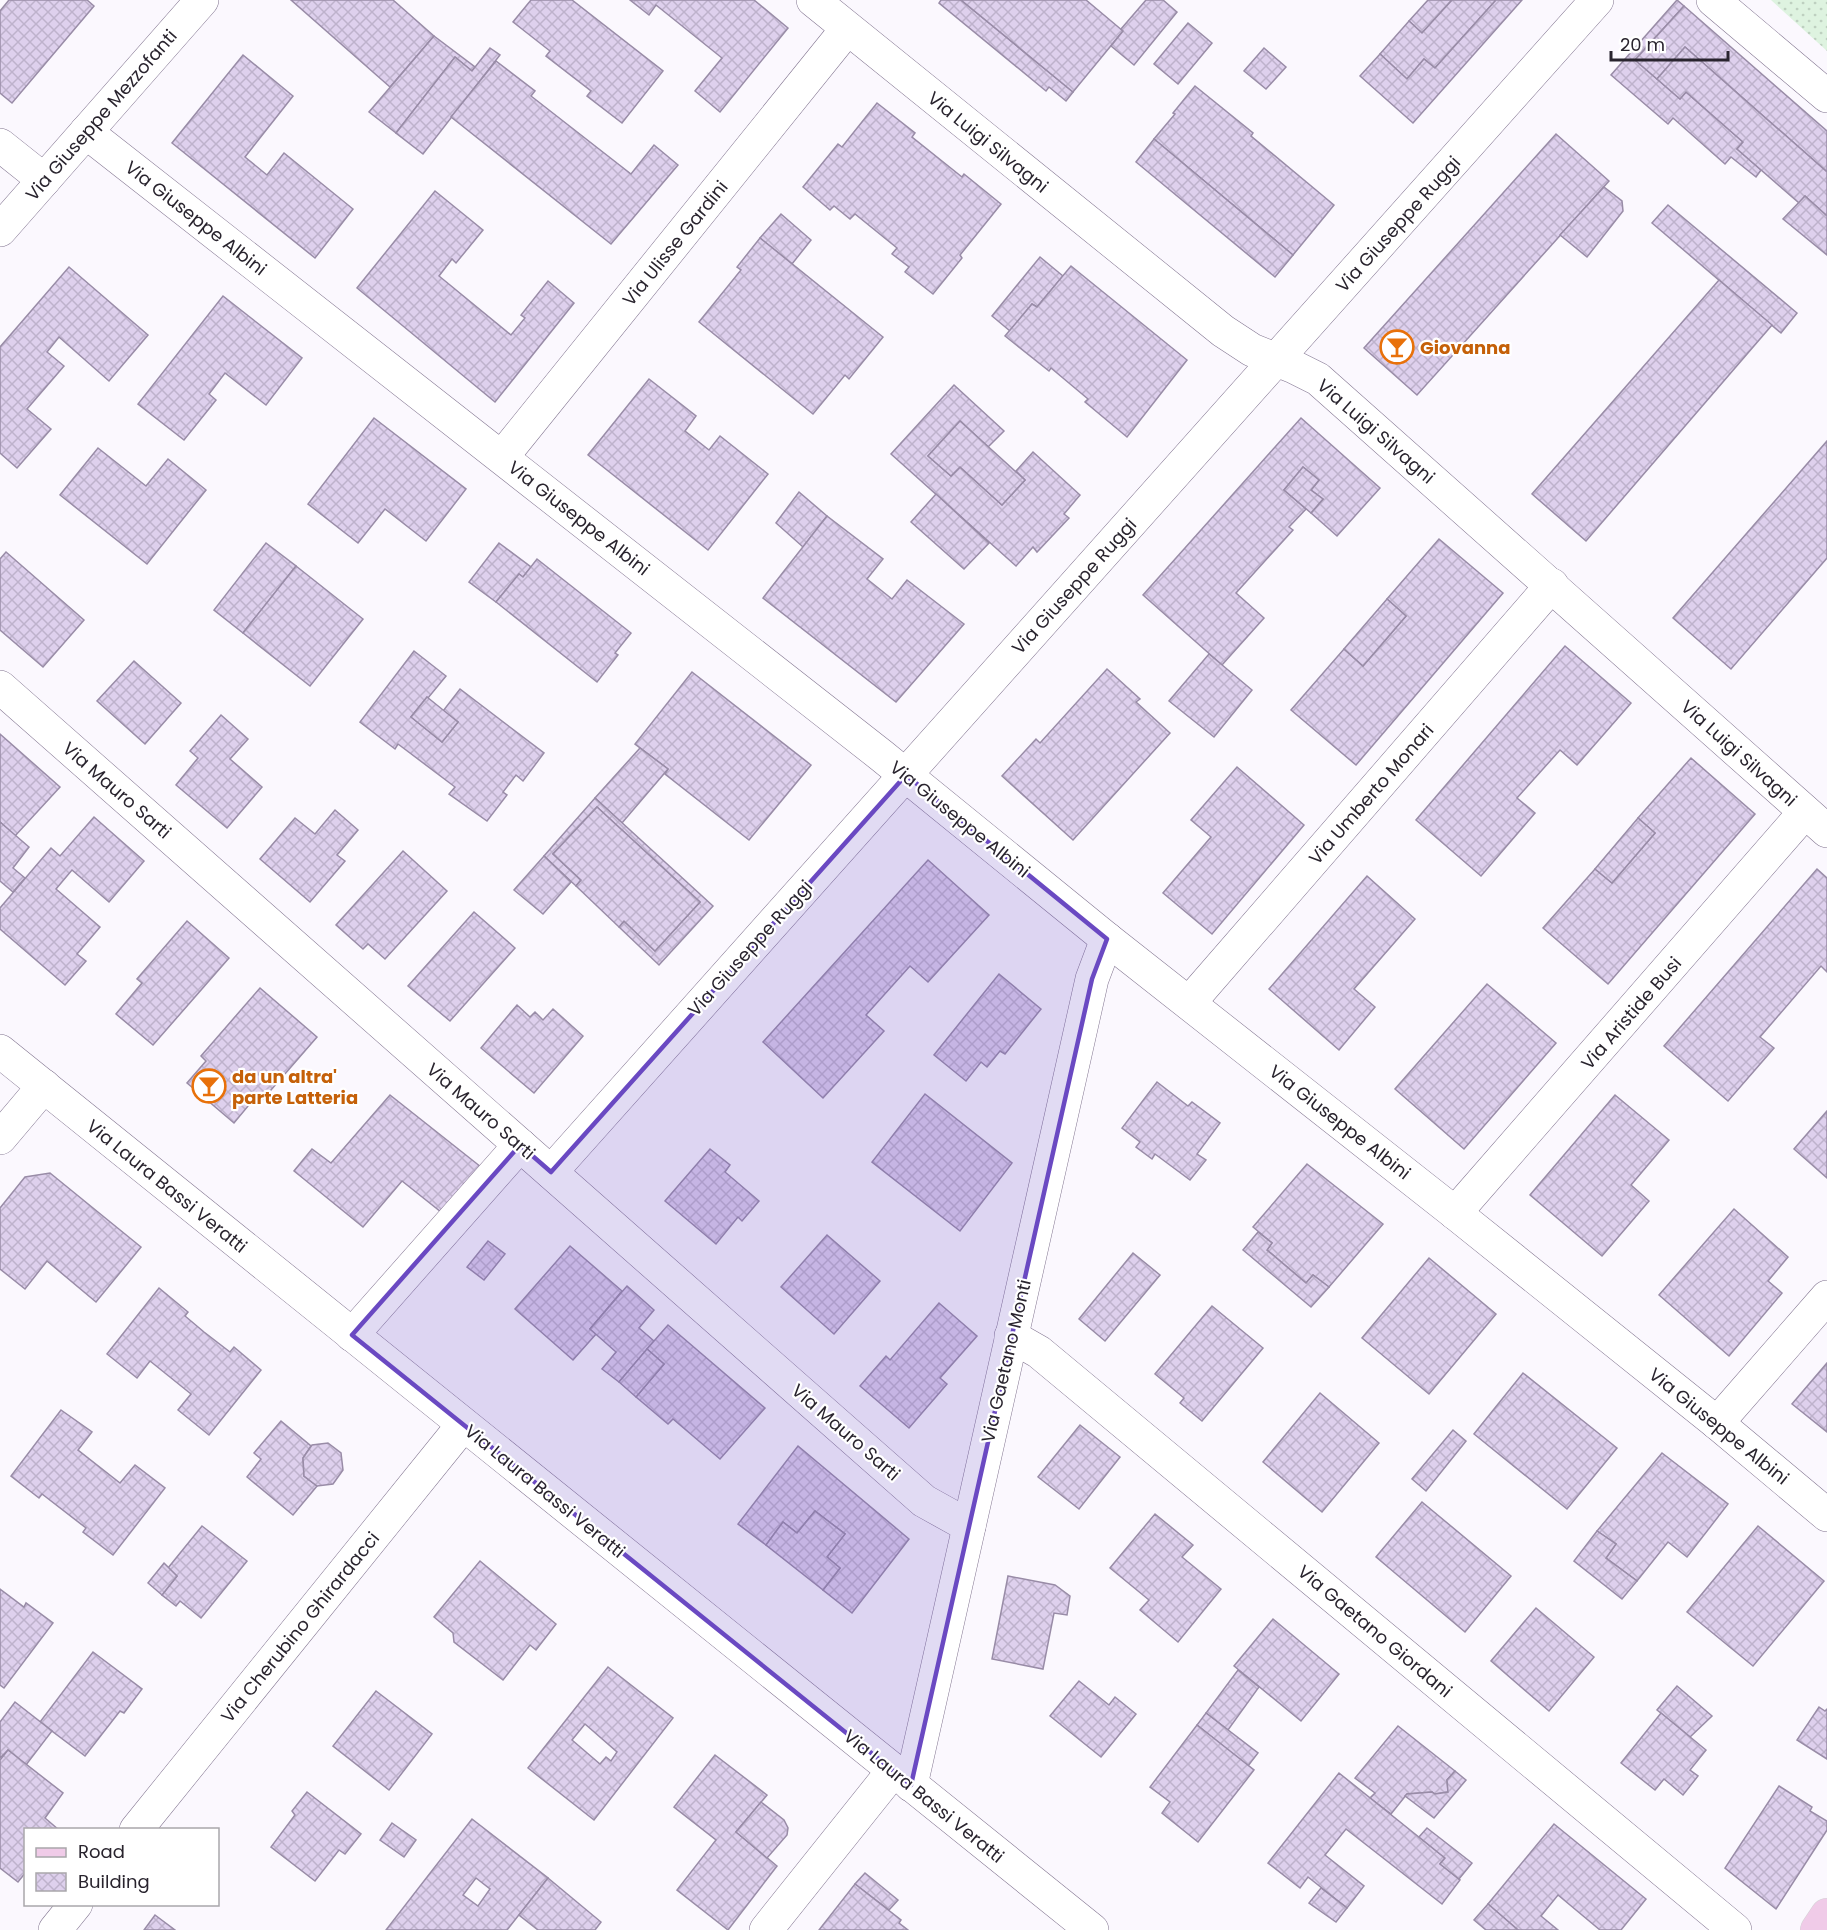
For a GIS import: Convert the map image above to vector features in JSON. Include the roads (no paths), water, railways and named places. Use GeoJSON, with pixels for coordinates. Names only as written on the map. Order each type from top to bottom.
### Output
{"type":"FeatureCollection","features":[{"type":"Feature","properties":{"kind":"main road"},"geometry":{"type":"LineString","coordinates":[[1817,1930],[1827,1915]]}},
{"type":"Feature","properties":{"kind":"street","name":"Via Giuseppe Mezzofanti"},"geometry":{"type":"LineString","coordinates":[[0,230],[202,0]]}},
{"type":"Feature","properties":{"kind":"street","name":"Via Luigi Silvagni"},"geometry":{"type":"LineString","coordinates":[[813,0],[1223,331],[1252,350],[1318,379],[1816,822]]}},
{"type":"Feature","properties":{"kind":"street","name":"Via Giuseppe Ruggi"},"geometry":{"type":"LineString","coordinates":[[550,1172],[1597,0]]}},
{"type":"Feature","properties":{"kind":"street"},"geometry":{"type":"LineString","coordinates":[[1713,0],[1827,96]]}},
{"type":"Feature","properties":{"kind":"street","name":"Via Ulisse Gardini"},"geometry":{"type":"LineString","coordinates":[[502,458],[847,29]]}},
{"type":"Feature","properties":{"kind":"street","name":"Via Giuseppe Albini"},"geometry":{"type":"LineString","coordinates":[[86,132],[906,775],[1107,939],[1717,1423],[1827,1515]]}},
{"type":"Feature","properties":{"kind":"street"},"geometry":{"type":"LineString","coordinates":[[0,145],[44,180]]}},
{"type":"Feature","properties":{"kind":"street","name":"Via Umberto Monari"},"geometry":{"type":"LineString","coordinates":[[1189,1003],[1552,585]]}},
{"type":"Feature","properties":{"kind":"street","name":"Via Mauro Sarti"},"geometry":{"type":"LineString","coordinates":[[0,687],[924,1501],[969,1526]]}},
{"type":"Feature","properties":{"kind":"street","name":"Via Aristide Busi"},"geometry":{"type":"LineString","coordinates":[[1455,1213],[1816,822]]}},
{"type":"Feature","properties":{"kind":"street","name":"Via Gaetano Monti"},"geometry":{"type":"LineString","coordinates":[[902,1778],[969,1526],[1092,979],[1107,939]]}},
{"type":"Feature","properties":{"kind":"street","name":"Via Laura Bassi Veratti"},"geometry":{"type":"LineString","coordinates":[[0,1051],[1092,1930]]}},
{"type":"Feature","properties":{"kind":"street"},"geometry":{"type":"LineString","coordinates":[[0,1138],[44,1086]]}},
{"type":"Feature","properties":{"kind":"street"},"geometry":{"type":"LineString","coordinates":[[352,1335],[520,1145]]}},
{"type":"Feature","properties":{"kind":"street"},"geometry":{"type":"LineString","coordinates":[[1717,1423],[1827,1297]]}},
{"type":"Feature","properties":{"kind":"street","name":"Via Gaetano Giordani"},"geometry":{"type":"LineString","coordinates":[[1011,1336],[1039,1352],[1735,1930]]}},
{"type":"Feature","properties":{"kind":"street","name":"Via Cherubino Ghirardacci"},"geometry":{"type":"LineString","coordinates":[[138,1828],[463,1425]]}},
{"type":"Feature","properties":{"kind":"street"},"geometry":{"type":"LineString","coordinates":[[766,1930],[902,1778]]}},
{"type":"Feature","properties":{"kind":"street"},"geometry":{"type":"LineString","coordinates":[[55,1930],[75,1906]]}},
{"type":"Feature","properties":{"kind":"place","name":"Giovanna"},"geometry":{"type":"Point","coordinates":[1397,347]}},
{"type":"Feature","properties":{"kind":"place","name":"da un altra' parte Latteria"},"geometry":{"type":"Point","coordinates":[209,1086]}}]}
